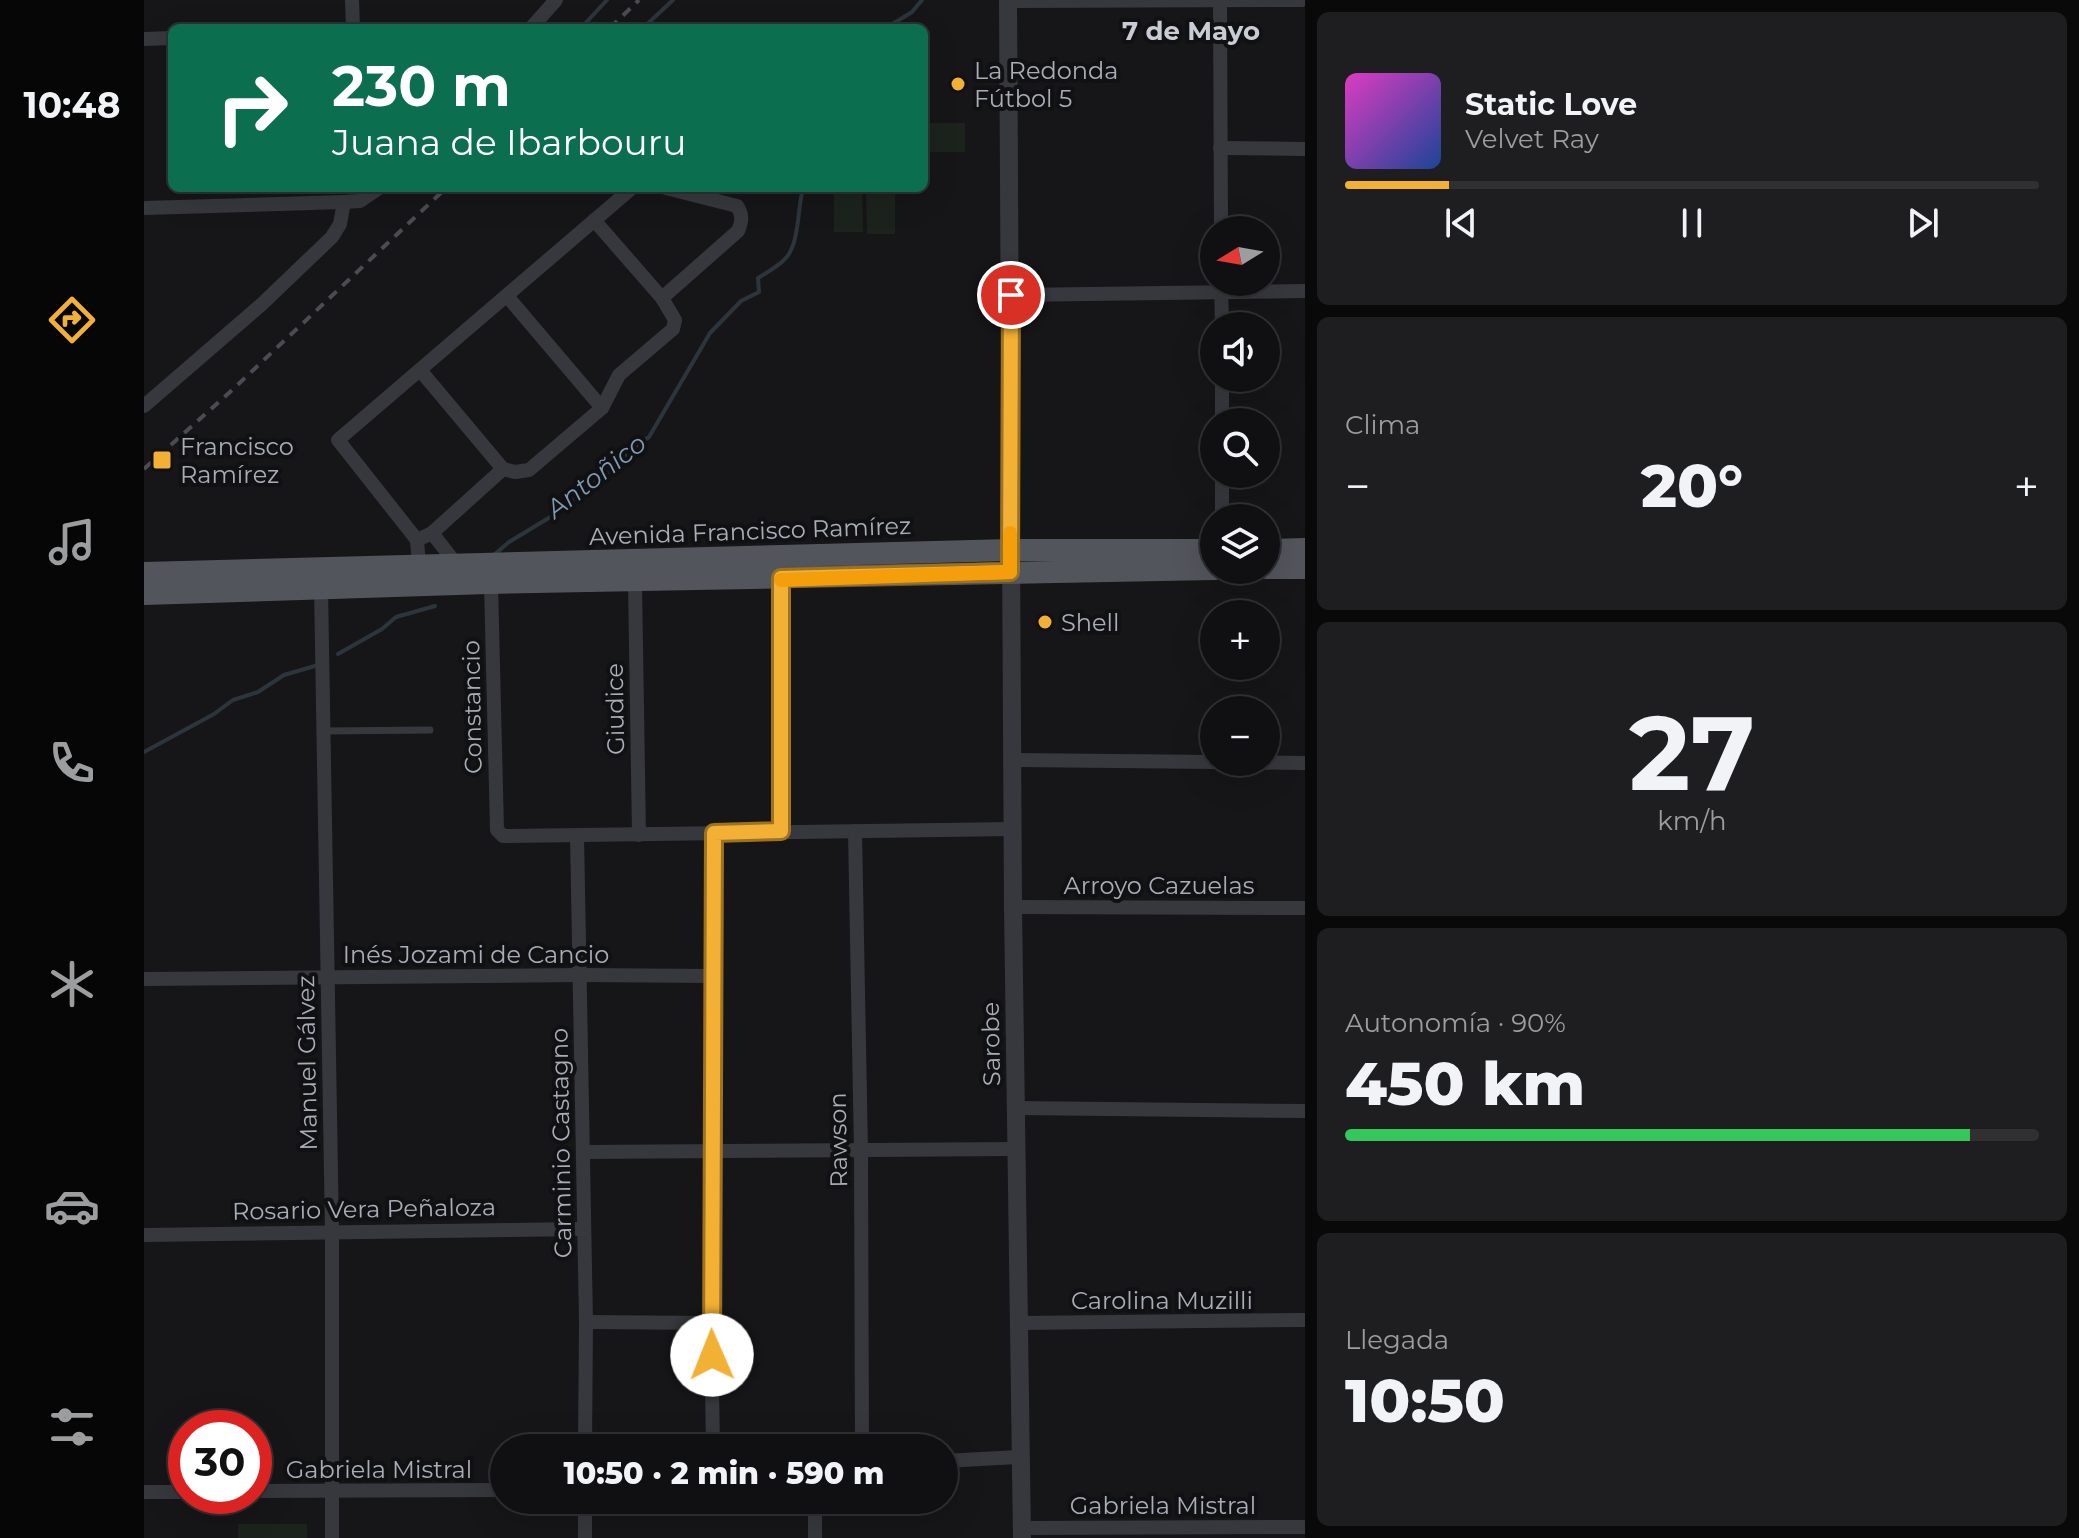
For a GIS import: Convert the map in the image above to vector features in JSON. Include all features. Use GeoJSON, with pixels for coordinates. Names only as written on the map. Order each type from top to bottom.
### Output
{"type":"FeatureCollection","features":[{"type":"Feature","properties":{"kind":"main road"},"geometry":{"type":"LineString","coordinates":[[1280,550],[1305,549]]}},
{"type":"Feature","properties":{"kind":"main road","name":"Avenida Francisco Ramírez"},"geometry":{"type":"LineString","coordinates":[[144,594],[781,578],[1200,551]]}},
{"type":"Feature","properties":{"kind":"main road","name":"Avenida Francisco Ramírez"},"geometry":{"type":"LineString","coordinates":[[144,573],[419,565],[1010,561],[1200,568]]}},
{"type":"Feature","properties":{"kind":"main road"},"geometry":{"type":"LineString","coordinates":[[1280,568],[1305,568]]}},
{"type":"Feature","properties":{"kind":"street"},"geometry":{"type":"LineString","coordinates":[[352,0],[353,24]]}},
{"type":"Feature","properties":{"kind":"street"},"geometry":{"type":"LineString","coordinates":[[535,24],[556,0]]}},
{"type":"Feature","properties":{"kind":"street"},"geometry":{"type":"LineString","coordinates":[[1008,0],[1302,0]]}},
{"type":"Feature","properties":{"kind":"street","name":"Sarobe"},"geometry":{"type":"LineString","coordinates":[[1008,0],[1011,760],[1022,1533]]}},
{"type":"Feature","properties":{"kind":"street"},"geometry":{"type":"LineString","coordinates":[[1220,0],[1221,216]]}},
{"type":"Feature","properties":{"kind":"street"},"geometry":{"type":"LineString","coordinates":[[144,39],[168,38]]}},
{"type":"Feature","properties":{"kind":"street"},"geometry":{"type":"LineString","coordinates":[[1220,148],[1305,149]]}},
{"type":"Feature","properties":{"kind":"street"},"geometry":{"type":"LineString","coordinates":[[419,565],[417,540],[338,440],[627,192]]}},
{"type":"Feature","properties":{"kind":"street"},"geometry":{"type":"LineString","coordinates":[[662,298],[738,231],[742,222],[742,212],[737,206],[685,192]]}},
{"type":"Feature","properties":{"kind":"street"},"geometry":{"type":"LineString","coordinates":[[144,208],[344,202],[360,194]]}},
{"type":"Feature","properties":{"kind":"street"},"geometry":{"type":"LineString","coordinates":[[144,406],[262,304],[332,237],[340,224],[344,202]]}},
{"type":"Feature","properties":{"kind":"street"},"geometry":{"type":"LineString","coordinates":[[420,370],[503,469],[515,472],[529,470],[602,408],[619,375],[673,329],[675,320],[662,298],[594,220]]}},
{"type":"Feature","properties":{"kind":"street"},"geometry":{"type":"LineString","coordinates":[[1011,295],[1200,287]]}},
{"type":"Feature","properties":{"kind":"street"},"geometry":{"type":"LineString","coordinates":[[1280,290],[1305,291]]}},
{"type":"Feature","properties":{"kind":"street"},"geometry":{"type":"LineString","coordinates":[[507,296],[602,408]]}},
{"type":"Feature","properties":{"kind":"street"},"geometry":{"type":"LineString","coordinates":[[417,540],[432,533],[503,469]]}},
{"type":"Feature","properties":{"kind":"street"},"geometry":{"type":"LineString","coordinates":[[432,533],[457,565]]}},
{"type":"Feature","properties":{"kind":"street"},"geometry":{"type":"LineString","coordinates":[[781,578],[781,831]]}},
{"type":"Feature","properties":{"kind":"street","name":"Giudice"},"geometry":{"type":"LineString","coordinates":[[635,582],[639,835]]}},
{"type":"Feature","properties":{"kind":"street","name":"Constancio"},"geometry":{"type":"LineString","coordinates":[[491,583],[497,830],[503,836],[577,836]]}},
{"type":"Feature","properties":{"kind":"street","name":"Manuel Gálvez"},"geometry":{"type":"LineString","coordinates":[[321,588],[332,1231],[332,1538]]}},
{"type":"Feature","properties":{"kind":"street"},"geometry":{"type":"LineString","coordinates":[[1011,760],[1200,762]]}},
{"type":"Feature","properties":{"kind":"street"},"geometry":{"type":"LineString","coordinates":[[1280,763],[1305,763]]}},
{"type":"Feature","properties":{"kind":"street"},"geometry":{"type":"LineString","coordinates":[[577,836],[1012,829]]}},
{"type":"Feature","properties":{"kind":"street","name":"Rawson"},"geometry":{"type":"LineString","coordinates":[[855,831],[862,1434]]}},
{"type":"Feature","properties":{"kind":"street"},"geometry":{"type":"LineString","coordinates":[[713,1434],[714,833]]}},
{"type":"Feature","properties":{"kind":"street","name":"Carminio Castagno"},"geometry":{"type":"LineString","coordinates":[[577,836],[586,1322],[585,1434]]}},
{"type":"Feature","properties":{"kind":"street","name":"Arroyo Cazuelas"},"geometry":{"type":"LineString","coordinates":[[1013,907],[1305,908]]}},
{"type":"Feature","properties":{"kind":"street","name":"Inés Jozami de Cancio"},"geometry":{"type":"LineString","coordinates":[[144,979],[712,976]]}},
{"type":"Feature","properties":{"kind":"street"},"geometry":{"type":"LineString","coordinates":[[1016,1108],[1305,1111]]}},
{"type":"Feature","properties":{"kind":"street"},"geometry":{"type":"LineString","coordinates":[[583,1152],[1015,1149]]}},
{"type":"Feature","properties":{"kind":"street","name":"Rosario Vera Peñaloza"},"geometry":{"type":"LineString","coordinates":[[144,1235],[584,1229]]}},
{"type":"Feature","properties":{"kind":"street","name":"Carolina Muzilli"},"geometry":{"type":"LineString","coordinates":[[1019,1323],[1305,1320]]}},
{"type":"Feature","properties":{"kind":"street"},"geometry":{"type":"LineString","coordinates":[[586,1322],[711,1323]]}},
{"type":"Feature","properties":{"kind":"street"},"geometry":{"type":"LineString","coordinates":[[958,1460],[1020,1457]]}},
{"type":"Feature","properties":{"kind":"street","name":"Gabriela Mistral"},"geometry":{"type":"LineString","coordinates":[[272,1491],[490,1490]]}},
{"type":"Feature","properties":{"kind":"street"},"geometry":{"type":"LineString","coordinates":[[144,1492],[168,1492]]}},
{"type":"Feature","properties":{"kind":"street"},"geometry":{"type":"LineString","coordinates":[[585,1514],[585,1538]]}},
{"type":"Feature","properties":{"kind":"street"},"geometry":{"type":"LineString","coordinates":[[815,1514],[815,1538]]}},
{"type":"Feature","properties":{"kind":"street","name":"Gabriela Mistral"},"geometry":{"type":"LineString","coordinates":[[1022,1533],[1305,1527]]}},
{"type":"Feature","properties":{"kind":"lane"},"geometry":{"type":"LineString","coordinates":[[324,731],[430,730]]}},
{"type":"Feature","properties":{"kind":"shaded area"},"geometry":{"type":"Polygon","coordinates":[[[928,123],[965,123],[965,152],[928,152],[928,123]]]}},
{"type":"Feature","properties":{"kind":"shaded area"},"geometry":{"type":"Polygon","coordinates":[[[834,192],[862,192],[863,232],[834,232],[834,192]]]}},
{"type":"Feature","properties":{"kind":"shaded area"},"geometry":{"type":"Polygon","coordinates":[[[866,192],[895,192],[895,234],[867,234],[866,192]]]}},
{"type":"Feature","properties":{"kind":"shaded area"},"geometry":{"type":"Polygon","coordinates":[[[238,1524],[307,1524],[307,1538],[238,1538],[238,1524]]]}},
{"type":"Feature","properties":{"kind":"waterway"},"geometry":{"type":"LineString","coordinates":[[585,24],[607,0]]}},
{"type":"Feature","properties":{"kind":"waterway"},"geometry":{"type":"LineString","coordinates":[[647,24],[673,0]]}},
{"type":"Feature","properties":{"kind":"waterway","name":"Antoñico"},"geometry":{"type":"LineString","coordinates":[[892,24],[912,12],[922,0]]}},
{"type":"Feature","properties":{"kind":"waterway","name":"Antoñico"},"geometry":{"type":"LineString","coordinates":[[495,554],[552,516],[649,437],[710,333],[741,301],[759,292],[758,278],[789,254],[802,192]]}},
{"type":"Feature","properties":{"kind":"waterway","name":"Antoñico"},"geometry":{"type":"LineString","coordinates":[[338,654],[382,629],[396,617],[435,606]]}},
{"type":"Feature","properties":{"kind":"waterway","name":"Antoñico"},"geometry":{"type":"LineString","coordinates":[[144,752],[214,714],[233,700],[258,692],[284,675],[315,666]]}},
{"type":"Feature","properties":{"kind":"railway"},"geometry":{"type":"LineString","coordinates":[[614,24],[639,0]]}},
{"type":"Feature","properties":{"kind":"railway"},"geometry":{"type":"LineString","coordinates":[[144,469],[442,192]]}},
{"type":"Feature","properties":{"kind":"slow traffic"},"geometry":{"type":"LineString","coordinates":[[781,580],[1010,572],[1010,533]]}},
{"type":"Feature","properties":{"kind":"place","name":"La Redonda Fútbol 5"},"geometry":{"type":"Point","coordinates":[958,84]}},
{"type":"Feature","properties":{"kind":"place","name":"Francisco Ramírez"},"geometry":{"type":"Point","coordinates":[162,460]}},
{"type":"Feature","properties":{"kind":"place","name":"Shell"},"geometry":{"type":"Point","coordinates":[1045,622]}},
{"type":"Feature","properties":{"kind":"district","name":"7 de Mayo"},"geometry":{"type":"Point","coordinates":[1191,31]}},
{"type":"Feature","properties":{"kind":"route"},"geometry":{"type":"LineString","coordinates":[[712,1355],[714,833],[781,831],[781,578],[1010,572],[1011,295]]}}]}
